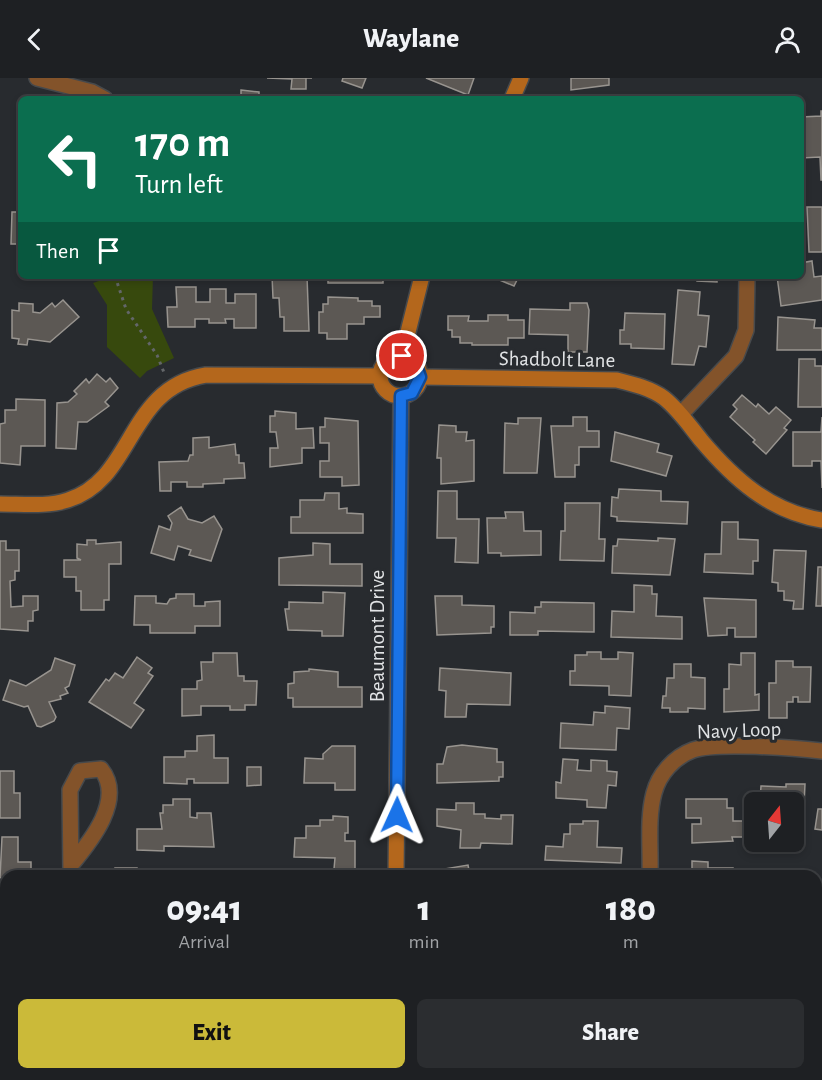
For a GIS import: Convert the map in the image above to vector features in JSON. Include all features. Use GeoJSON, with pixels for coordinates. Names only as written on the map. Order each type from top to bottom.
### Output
{"type":"FeatureCollection","features":[{"type":"Feature","properties":{"kind":"street"},"geometry":{"type":"LineString","coordinates":[[38,78],[99,96]]}},
{"type":"Feature","properties":{"kind":"street"},"geometry":{"type":"LineString","coordinates":[[513,96],[521,78]]}},
{"type":"Feature","properties":{"kind":"street"},"geometry":{"type":"LineString","coordinates":[[402,356],[421,279]]}},
{"type":"Feature","properties":{"kind":"street"},"geometry":{"type":"LineString","coordinates":[[681,414],[736,356],[746,330],[747,279]]}},
{"type":"Feature","properties":{"kind":"street"},"geometry":{"type":"LineString","coordinates":[[402,356],[415,363],[420,377],[412,393],[401,396],[388,393],[379,376],[386,361],[402,356]]}},
{"type":"Feature","properties":{"kind":"street"},"geometry":{"type":"LineString","coordinates":[[0,504],[51,504],[70,500],[86,491],[111,468],[157,398],[177,382],[189,377],[206,375],[379,376]]}},
{"type":"Feature","properties":{"kind":"street","name":"Shadbolt Lane"},"geometry":{"type":"LineString","coordinates":[[420,377],[617,380],[648,389],[663,398],[681,414],[718,460],[741,484],[790,511],[822,520]]}},
{"type":"Feature","properties":{"kind":"street","name":"Beaumont Drive"},"geometry":{"type":"LineString","coordinates":[[396,870],[401,396]]}},
{"type":"Feature","properties":{"kind":"street","name":"Navy Loop"},"geometry":{"type":"LineString","coordinates":[[650,870],[652,805],[655,791],[660,777],[681,755],[709,747],[822,751]]}},
{"type":"Feature","properties":{"kind":"street"},"geometry":{"type":"LineString","coordinates":[[71,870],[70,790],[80,771],[101,769],[110,779],[111,790],[107,807],[90,841],[72,870]]}},
{"type":"Feature","properties":{"kind":"path"},"geometry":{"type":"LineString","coordinates":[[116,279],[126,309],[157,355],[166,377]]}},
{"type":"Feature","properties":{"kind":"green space"},"geometry":{"type":"Polygon","coordinates":[[[104,279],[153,279],[152,309],[174,358],[147,371],[140,378],[107,347],[107,305],[93,283],[104,279]]]}},
{"type":"Feature","properties":{"kind":"building"},"geometry":{"type":"Polygon","coordinates":[[[267,78],[306,78],[306,89],[291,89],[292,79],[267,78]]]}},
{"type":"Feature","properties":{"kind":"building"},"geometry":{"type":"Polygon","coordinates":[[[343,78],[366,78],[362,88],[342,81],[343,78]]]}},
{"type":"Feature","properties":{"kind":"building"},"geometry":{"type":"Polygon","coordinates":[[[426,78],[474,78],[468,95],[426,78]]]}},
{"type":"Feature","properties":{"kind":"building"},"geometry":{"type":"Polygon","coordinates":[[[571,78],[609,78],[609,85],[571,90],[571,78]]]}},
{"type":"Feature","properties":{"kind":"building"},"geometry":{"type":"Polygon","coordinates":[[[241,90],[259,92],[259,96],[241,96],[241,90]]]}},
{"type":"Feature","properties":{"kind":"building"},"geometry":{"type":"Polygon","coordinates":[[[822,111],[822,180],[820,157],[804,158],[804,117],[821,116],[822,111]]]}},
{"type":"Feature","properties":{"kind":"building"},"geometry":{"type":"Polygon","coordinates":[[[807,207],[822,207],[822,252],[809,252],[807,207]]]}},
{"type":"Feature","properties":{"kind":"building"},"geometry":{"type":"Polygon","coordinates":[[[12,212],[18,212],[18,244],[11,244],[12,212]]]}},
{"type":"Feature","properties":{"kind":"building"},"geometry":{"type":"Polygon","coordinates":[[[812,261],[814,277],[822,276],[822,300],[781,306],[777,279],[804,279],[804,262],[812,261]]]}},
{"type":"Feature","properties":{"kind":"building"},"geometry":{"type":"Polygon","coordinates":[[[272,279],[307,279],[309,331],[284,331],[284,317],[280,317],[279,298],[273,298],[272,279]]]}},
{"type":"Feature","properties":{"kind":"building"},"geometry":{"type":"Polygon","coordinates":[[[328,279],[383,279],[383,283],[328,283],[328,279]]]}},
{"type":"Feature","properties":{"kind":"building"},"geometry":{"type":"Polygon","coordinates":[[[497,279],[518,279],[514,286],[497,279]]]}},
{"type":"Feature","properties":{"kind":"building"},"geometry":{"type":"Polygon","coordinates":[[[697,279],[717,279],[717,282],[697,281],[697,279]]]}},
{"type":"Feature","properties":{"kind":"building"},"geometry":{"type":"Polygon","coordinates":[[[176,287],[196,287],[196,302],[210,302],[210,289],[226,289],[226,303],[235,303],[235,294],[256,294],[256,328],[234,328],[234,319],[225,319],[226,323],[209,323],[209,319],[195,319],[195,327],[168,327],[167,307],[177,307],[176,287]]]}},
{"type":"Feature","properties":{"kind":"building"},"geometry":{"type":"Polygon","coordinates":[[[678,290],[700,292],[698,315],[709,316],[706,347],[699,346],[694,365],[672,364],[678,290]]]}},
{"type":"Feature","properties":{"kind":"building"},"geometry":{"type":"Polygon","coordinates":[[[328,297],[372,301],[372,306],[380,306],[380,317],[364,317],[364,324],[347,324],[347,339],[327,339],[327,333],[319,333],[319,312],[323,312],[323,304],[328,304],[328,297]]]}},
{"type":"Feature","properties":{"kind":"building"},"geometry":{"type":"Polygon","coordinates":[[[63,300],[79,317],[50,342],[28,339],[27,345],[18,344],[19,339],[12,338],[12,310],[19,311],[19,303],[33,304],[33,312],[40,313],[52,303],[55,307],[63,300]]]}},
{"type":"Feature","properties":{"kind":"building"},"geometry":{"type":"Polygon","coordinates":[[[570,303],[587,303],[589,310],[587,352],[568,352],[568,335],[529,334],[530,309],[570,310],[570,303]]]}},
{"type":"Feature","properties":{"kind":"building"},"geometry":{"type":"Polygon","coordinates":[[[625,313],[665,314],[664,349],[631,348],[631,344],[620,344],[620,330],[624,330],[625,313]]]}},
{"type":"Feature","properties":{"kind":"building"},"geometry":{"type":"Polygon","coordinates":[[[488,315],[508,315],[508,320],[524,320],[524,338],[508,338],[508,345],[472,345],[472,343],[460,343],[460,337],[452,337],[452,330],[448,330],[448,316],[469,316],[468,321],[488,321],[488,315]]]}},
{"type":"Feature","properties":{"kind":"building"},"geometry":{"type":"Polygon","coordinates":[[[778,317],[815,320],[814,328],[822,328],[822,350],[777,350],[778,317]]]}},
{"type":"Feature","properties":{"kind":"building"},"geometry":{"type":"Polygon","coordinates":[[[799,359],[815,359],[815,366],[822,366],[822,407],[798,407],[799,359]]]}},
{"type":"Feature","properties":{"kind":"building"},"geometry":{"type":"Polygon","coordinates":[[[97,374],[106,382],[110,378],[118,388],[105,402],[109,406],[87,422],[78,422],[76,449],[56,448],[57,403],[68,402],[77,394],[74,391],[86,379],[89,383],[97,374]]]}},
{"type":"Feature","properties":{"kind":"building"},"geometry":{"type":"Polygon","coordinates":[[[742,395],[756,407],[758,404],[769,414],[776,407],[791,420],[784,428],[787,430],[766,454],[753,442],[755,440],[730,417],[737,409],[733,405],[742,395]]]}},
{"type":"Feature","properties":{"kind":"building"},"geometry":{"type":"Polygon","coordinates":[[[16,399],[45,400],[45,446],[21,446],[20,465],[0,463],[0,424],[5,423],[5,410],[16,410],[16,399]]]}},
{"type":"Feature","properties":{"kind":"building"},"geometry":{"type":"Polygon","coordinates":[[[275,411],[296,413],[296,429],[313,428],[314,448],[302,448],[302,463],[270,467],[270,448],[278,448],[276,432],[270,432],[270,416],[275,416],[275,411]]]}},
{"type":"Feature","properties":{"kind":"building"},"geometry":{"type":"Polygon","coordinates":[[[573,417],[587,417],[587,431],[599,431],[599,447],[579,447],[579,465],[575,465],[575,477],[555,477],[551,426],[573,426],[573,417]]]}},
{"type":"Feature","properties":{"kind":"building"},"geometry":{"type":"Polygon","coordinates":[[[822,417],[822,488],[821,461],[812,461],[812,466],[793,466],[793,432],[821,432],[822,417]]]}},
{"type":"Feature","properties":{"kind":"building"},"geometry":{"type":"Polygon","coordinates":[[[325,418],[358,421],[359,485],[342,486],[342,477],[320,477],[320,461],[329,461],[329,443],[320,443],[320,427],[325,427],[325,418]]]}},
{"type":"Feature","properties":{"kind":"building"},"geometry":{"type":"Polygon","coordinates":[[[518,418],[541,418],[537,473],[504,473],[505,423],[518,424],[518,418]]]}},
{"type":"Feature","properties":{"kind":"building"},"geometry":{"type":"Polygon","coordinates":[[[439,425],[456,426],[456,432],[467,432],[466,441],[474,440],[474,481],[441,484],[441,458],[437,458],[439,425]]]}},
{"type":"Feature","properties":{"kind":"building"},"geometry":{"type":"Polygon","coordinates":[[[615,432],[659,444],[657,452],[672,456],[666,476],[611,461],[615,432]]]}},
{"type":"Feature","properties":{"kind":"building"},"geometry":{"type":"Polygon","coordinates":[[[209,437],[209,448],[235,444],[239,463],[244,463],[245,478],[224,479],[224,483],[203,484],[203,487],[187,487],[187,482],[171,482],[171,491],[160,491],[159,462],[188,461],[190,455],[193,455],[193,438],[209,437]]]}},
{"type":"Feature","properties":{"kind":"building"},"geometry":{"type":"Polygon","coordinates":[[[619,489],[661,491],[661,501],[688,502],[687,524],[617,521],[617,517],[611,516],[612,497],[618,498],[619,489]]]}},
{"type":"Feature","properties":{"kind":"building"},"geometry":{"type":"Polygon","coordinates":[[[438,491],[457,491],[457,519],[479,519],[478,563],[455,562],[456,538],[437,538],[438,491]]]}},
{"type":"Feature","properties":{"kind":"building"},"geometry":{"type":"Polygon","coordinates":[[[325,493],[339,493],[339,509],[347,508],[347,513],[363,514],[363,533],[291,533],[291,517],[300,517],[300,500],[324,500],[325,493]]]}},
{"type":"Feature","properties":{"kind":"building"},"geometry":{"type":"Polygon","coordinates":[[[565,503],[600,503],[599,539],[605,539],[604,561],[560,560],[561,531],[565,531],[565,503]]]}},
{"type":"Feature","properties":{"kind":"building"},"geometry":{"type":"Polygon","coordinates":[[[181,507],[188,519],[202,523],[214,516],[222,529],[211,561],[189,555],[191,550],[178,546],[174,560],[151,553],[159,526],[170,530],[172,523],[168,516],[181,507]]]}},
{"type":"Feature","properties":{"kind":"building"},"geometry":{"type":"Polygon","coordinates":[[[505,512],[523,512],[524,531],[541,531],[541,555],[501,556],[501,553],[488,553],[487,518],[506,518],[505,512]]]}},
{"type":"Feature","properties":{"kind":"building"},"geometry":{"type":"Polygon","coordinates":[[[722,522],[738,522],[738,539],[758,540],[758,561],[753,561],[753,574],[704,572],[705,554],[721,554],[722,522]]]}},
{"type":"Feature","properties":{"kind":"building"},"geometry":{"type":"Polygon","coordinates":[[[658,538],[675,539],[670,575],[612,573],[613,546],[617,546],[618,539],[658,541],[658,538]]]}},
{"type":"Feature","properties":{"kind":"building"},"geometry":{"type":"Polygon","coordinates":[[[87,540],[96,540],[96,544],[121,542],[121,564],[109,564],[109,600],[104,600],[104,610],[81,610],[81,591],[76,591],[76,577],[64,577],[64,560],[81,560],[77,558],[77,544],[87,545],[87,540]]]}},
{"type":"Feature","properties":{"kind":"building"},"geometry":{"type":"Polygon","coordinates":[[[0,541],[6,541],[6,550],[19,550],[19,571],[15,571],[15,580],[10,581],[11,607],[23,606],[23,596],[38,596],[38,610],[33,611],[33,621],[28,621],[28,631],[0,629],[0,541]]]}},
{"type":"Feature","properties":{"kind":"building"},"geometry":{"type":"Polygon","coordinates":[[[313,543],[330,544],[330,564],[362,564],[362,586],[279,585],[279,558],[313,555],[313,543]]]}},
{"type":"Feature","properties":{"kind":"building"},"geometry":{"type":"Polygon","coordinates":[[[774,550],[806,551],[803,609],[793,609],[794,601],[784,600],[784,591],[778,591],[778,583],[772,582],[774,550]]]}},
{"type":"Feature","properties":{"kind":"building"},"geometry":{"type":"Polygon","coordinates":[[[818,567],[822,567],[822,606],[816,606],[818,567]]]}},
{"type":"Feature","properties":{"kind":"building"},"geometry":{"type":"Polygon","coordinates":[[[634,585],[652,586],[652,594],[657,594],[656,616],[682,617],[682,639],[611,637],[612,611],[634,612],[634,585]]]}},
{"type":"Feature","properties":{"kind":"building"},"geometry":{"type":"Polygon","coordinates":[[[323,592],[345,593],[343,636],[322,636],[322,631],[288,630],[285,609],[289,609],[289,602],[323,603],[323,592]]]}},
{"type":"Feature","properties":{"kind":"building"},"geometry":{"type":"Polygon","coordinates":[[[176,594],[194,594],[194,606],[205,606],[205,602],[220,601],[220,626],[195,626],[195,633],[150,633],[150,625],[134,625],[135,596],[156,596],[156,603],[167,604],[170,599],[176,598],[176,594]]]}},
{"type":"Feature","properties":{"kind":"building"},"geometry":{"type":"Polygon","coordinates":[[[435,596],[462,596],[462,605],[494,606],[494,627],[491,627],[491,633],[437,635],[435,596]]]}},
{"type":"Feature","properties":{"kind":"building"},"geometry":{"type":"Polygon","coordinates":[[[704,598],[756,600],[756,637],[735,637],[735,628],[727,628],[727,635],[708,636],[704,598]]]}},
{"type":"Feature","properties":{"kind":"building"},"geometry":{"type":"Polygon","coordinates":[[[541,602],[594,603],[594,632],[538,631],[538,635],[510,635],[510,612],[535,613],[535,607],[541,607],[541,602]]]}},
{"type":"Feature","properties":{"kind":"building"},"geometry":{"type":"Polygon","coordinates":[[[587,652],[601,652],[601,659],[618,659],[618,652],[633,653],[631,696],[609,695],[609,686],[570,685],[570,671],[575,671],[575,655],[587,655],[587,652]]]}},
{"type":"Feature","properties":{"kind":"building"},"geometry":{"type":"Polygon","coordinates":[[[213,653],[237,653],[238,676],[244,676],[244,681],[257,681],[256,705],[245,705],[245,710],[230,710],[230,706],[201,706],[201,715],[182,716],[182,689],[197,689],[197,681],[202,680],[201,662],[213,662],[213,653]]]}},
{"type":"Feature","properties":{"kind":"building"},"geometry":{"type":"Polygon","coordinates":[[[741,653],[755,653],[755,695],[759,694],[759,710],[724,712],[724,689],[729,689],[729,664],[741,665],[741,653]]]}},
{"type":"Feature","properties":{"kind":"building"},"geometry":{"type":"Polygon","coordinates":[[[137,657],[152,668],[148,673],[153,676],[134,703],[144,710],[131,728],[89,702],[106,679],[109,681],[115,673],[123,678],[137,657]]]}},
{"type":"Feature","properties":{"kind":"building"},"geometry":{"type":"Polygon","coordinates":[[[55,658],[75,665],[69,686],[65,688],[68,693],[60,696],[61,699],[49,702],[56,717],[54,721],[41,727],[37,726],[28,706],[24,707],[3,700],[10,680],[26,686],[51,670],[55,658]]]}},
{"type":"Feature","properties":{"kind":"building"},"geometry":{"type":"Polygon","coordinates":[[[776,661],[793,661],[793,667],[811,667],[810,702],[798,702],[798,697],[793,697],[793,702],[787,702],[787,718],[769,718],[769,683],[776,683],[776,661]]]}},
{"type":"Feature","properties":{"kind":"building"},"geometry":{"type":"Polygon","coordinates":[[[674,664],[691,664],[691,677],[705,678],[705,709],[688,708],[688,712],[670,712],[670,708],[662,708],[663,696],[666,696],[667,678],[674,678],[674,664]]]}},
{"type":"Feature","properties":{"kind":"building"},"geometry":{"type":"Polygon","coordinates":[[[440,668],[511,673],[510,705],[467,704],[466,717],[445,717],[446,691],[439,690],[440,668]]]}},
{"type":"Feature","properties":{"kind":"building"},"geometry":{"type":"Polygon","coordinates":[[[309,669],[338,672],[338,687],[362,687],[362,707],[293,707],[293,698],[288,698],[288,684],[294,683],[294,672],[309,671],[309,669]]]}},
{"type":"Feature","properties":{"kind":"building"},"geometry":{"type":"Polygon","coordinates":[[[605,706],[630,708],[629,729],[617,728],[616,750],[560,748],[561,723],[593,725],[594,712],[605,713],[605,706]]]}},
{"type":"Feature","properties":{"kind":"building"},"geometry":{"type":"Polygon","coordinates":[[[214,735],[214,758],[228,758],[228,783],[194,783],[194,779],[187,779],[187,784],[164,783],[164,757],[185,757],[185,751],[197,751],[197,736],[214,735]]]}},
{"type":"Feature","properties":{"kind":"building"},"geometry":{"type":"Polygon","coordinates":[[[462,745],[497,749],[497,762],[503,762],[503,777],[499,777],[499,781],[437,783],[437,764],[443,764],[447,747],[462,745]]]}},
{"type":"Feature","properties":{"kind":"building"},"geometry":{"type":"Polygon","coordinates":[[[332,746],[355,746],[355,790],[335,790],[335,783],[304,783],[305,758],[323,759],[323,754],[332,746]]]}},
{"type":"Feature","properties":{"kind":"building"},"geometry":{"type":"Polygon","coordinates":[[[563,759],[578,760],[577,770],[591,771],[591,760],[607,761],[607,771],[617,772],[616,786],[608,785],[606,808],[587,807],[587,800],[556,798],[556,782],[561,783],[563,759]]]}},
{"type":"Feature","properties":{"kind":"building"},"geometry":{"type":"Polygon","coordinates":[[[247,767],[261,767],[261,785],[247,786],[247,767]]]}},
{"type":"Feature","properties":{"kind":"building"},"geometry":{"type":"Polygon","coordinates":[[[0,771],[14,771],[14,793],[20,793],[20,818],[0,818],[0,771]]]}},
{"type":"Feature","properties":{"kind":"building"},"geometry":{"type":"Polygon","coordinates":[[[786,784],[805,784],[804,805],[804,792],[761,792],[761,786],[786,787],[786,784]]]}},
{"type":"Feature","properties":{"kind":"building"},"geometry":{"type":"Polygon","coordinates":[[[173,799],[190,799],[190,817],[197,818],[197,813],[211,813],[214,847],[164,846],[164,851],[137,850],[137,829],[162,829],[160,813],[163,813],[163,805],[173,805],[173,799]]]}},
{"type":"Feature","properties":{"kind":"building"},"geometry":{"type":"Polygon","coordinates":[[[686,799],[727,799],[727,808],[733,808],[733,821],[743,821],[743,837],[732,837],[733,841],[692,843],[692,824],[701,824],[701,818],[686,818],[686,799]]]}},
{"type":"Feature","properties":{"kind":"building"},"geometry":{"type":"Polygon","coordinates":[[[456,803],[474,803],[474,814],[485,814],[485,818],[501,819],[501,815],[513,815],[512,844],[481,843],[480,848],[460,848],[461,830],[437,826],[437,809],[456,810],[456,803]]]}},
{"type":"Feature","properties":{"kind":"building"},"geometry":{"type":"Polygon","coordinates":[[[818,809],[822,809],[822,830],[815,829],[818,809]]]}},
{"type":"Feature","properties":{"kind":"building"},"geometry":{"type":"Polygon","coordinates":[[[333,816],[348,817],[348,833],[345,833],[345,841],[355,841],[355,869],[334,869],[335,858],[294,857],[295,838],[306,838],[306,826],[320,826],[320,820],[333,820],[333,816]]]}},
{"type":"Feature","properties":{"kind":"building"},"geometry":{"type":"Polygon","coordinates":[[[583,821],[598,821],[597,847],[622,848],[621,863],[545,860],[546,846],[563,847],[564,834],[570,834],[570,824],[583,824],[583,821]]]}},
{"type":"Feature","properties":{"kind":"building"},"geometry":{"type":"Polygon","coordinates":[[[2,837],[18,837],[18,862],[31,862],[31,870],[0,870],[2,837]]]}},
{"type":"Feature","properties":{"kind":"building"},"geometry":{"type":"Polygon","coordinates":[[[692,861],[708,862],[708,868],[733,868],[733,870],[692,870],[692,861]]]}},
{"type":"Feature","properties":{"kind":"building"},"geometry":{"type":"Polygon","coordinates":[[[468,865],[469,870],[444,870],[468,865]]]}},
{"type":"Feature","properties":{"kind":"building"},"geometry":{"type":"Polygon","coordinates":[[[115,868],[137,868],[137,870],[115,870],[115,868]]]}},
{"type":"Feature","properties":{"kind":"route"},"geometry":{"type":"LineString","coordinates":[[397,815],[401,396],[412,393],[420,377],[415,363],[402,356]]}}]}
